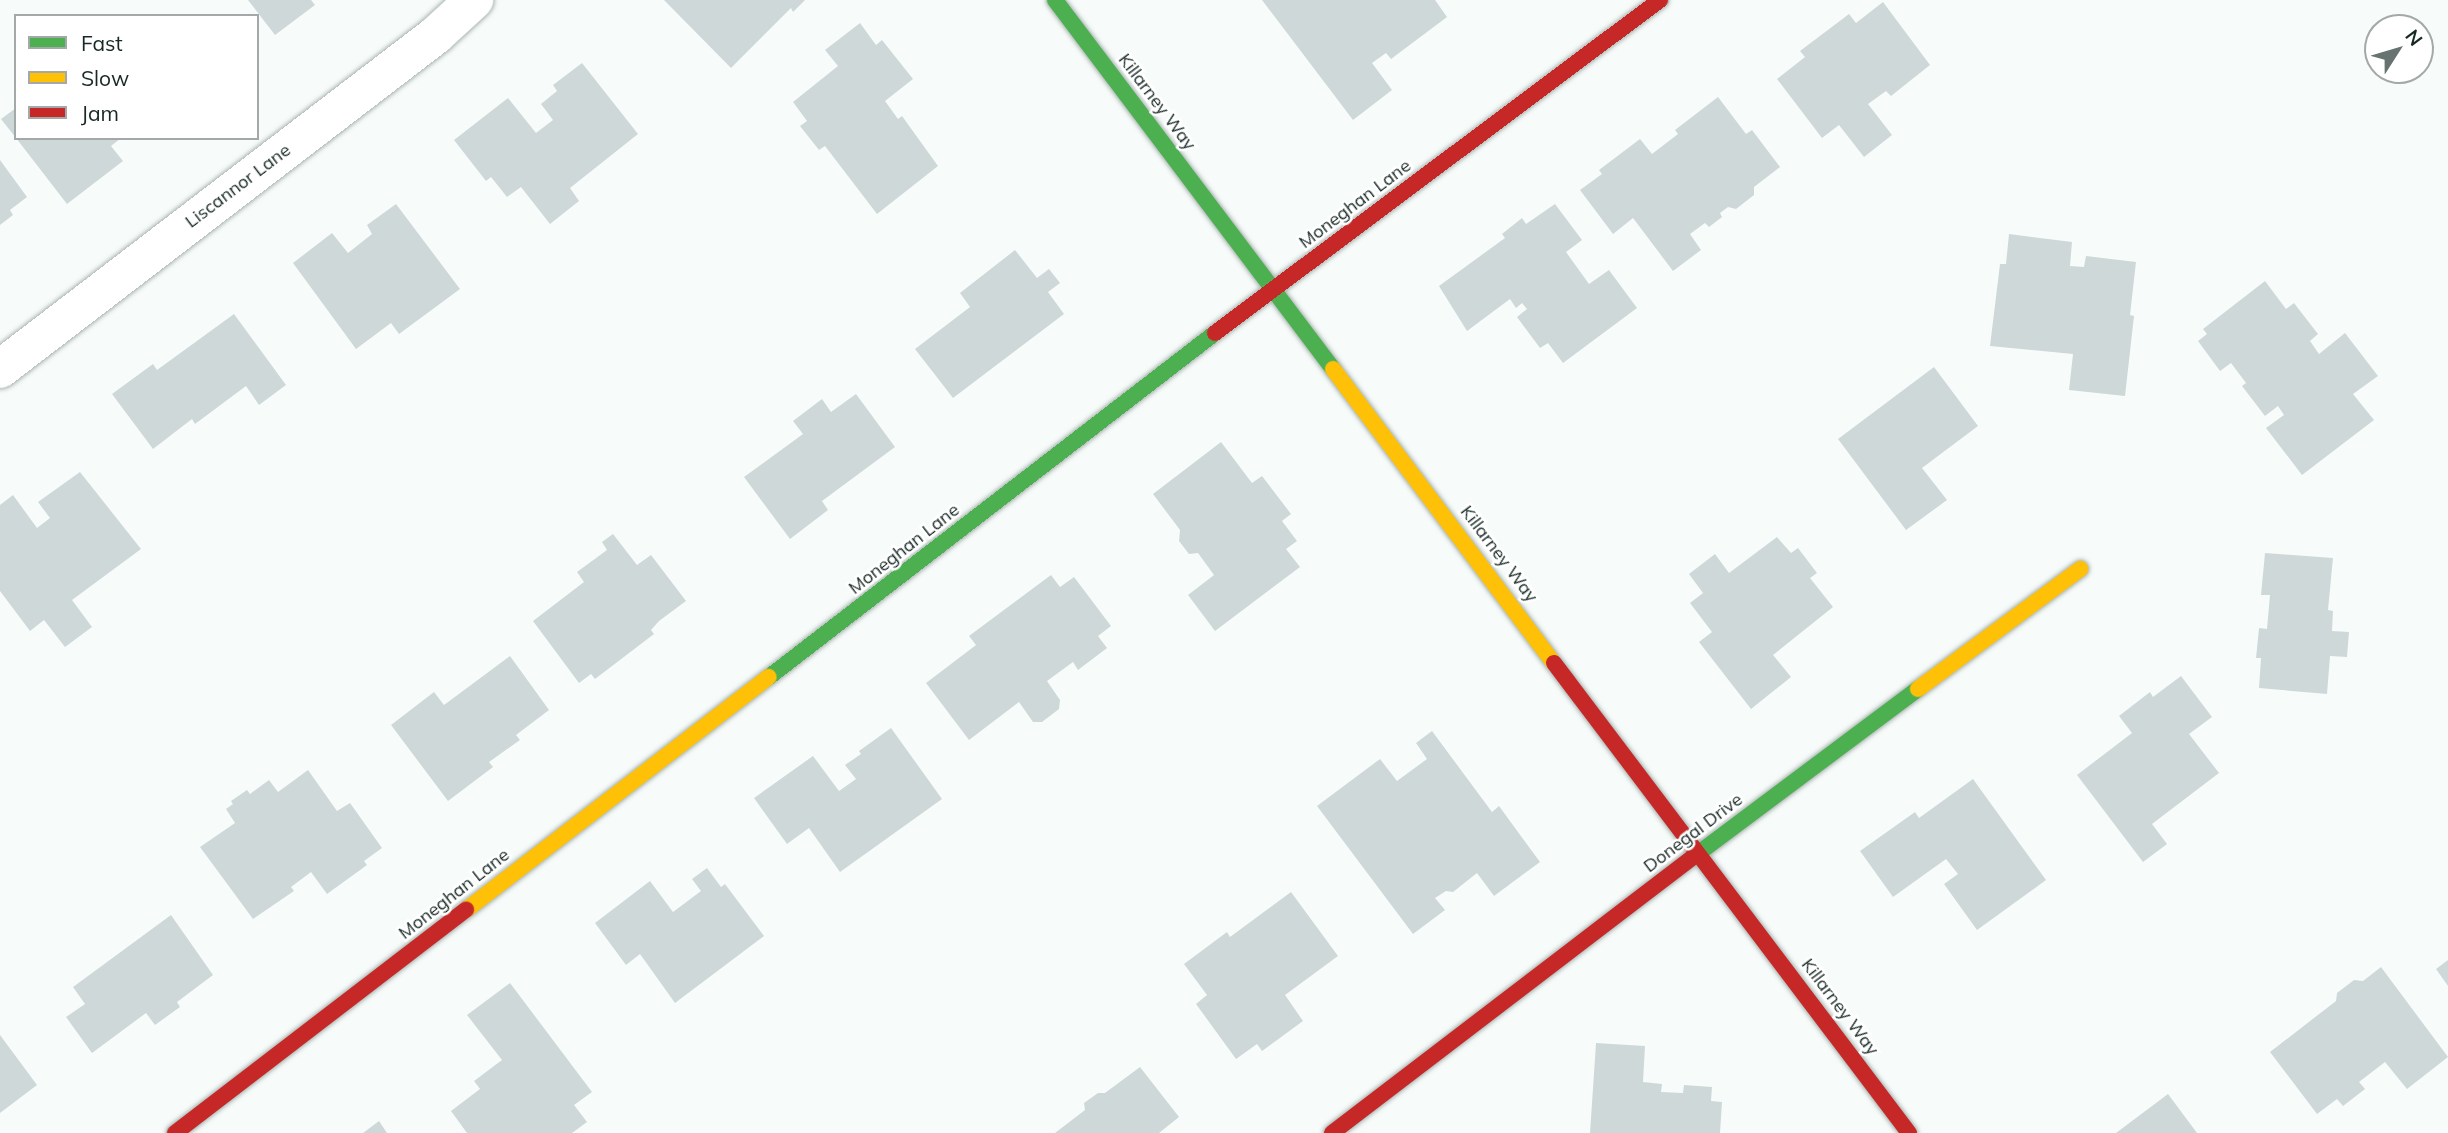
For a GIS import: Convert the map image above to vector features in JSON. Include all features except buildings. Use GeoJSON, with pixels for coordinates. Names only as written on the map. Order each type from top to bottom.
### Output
{"type":"FeatureCollection","features":[{"type":"Feature","properties":{"kind":"street","name":"Liscannor Lane"},"geometry":{"type":"LineString","coordinates":[[0,369],[436,35],[474,0]]}},
{"type":"Feature","properties":{"kind":"street","name":"Killarney Way"},"geometry":{"type":"LineString","coordinates":[[1055,0],[1700,852],[1909,1133]]}},
{"type":"Feature","properties":{"kind":"street","name":"Moneghan Lane"},"geometry":{"type":"LineString","coordinates":[[175,1133],[1274,288],[1660,0]]}},
{"type":"Feature","properties":{"kind":"street","name":"Donegal Drive"},"geometry":{"type":"LineString","coordinates":[[1332,1133],[1700,852],[2080,569]]}},
{"type":"Feature","properties":{"kind":"traffic: fast"},"geometry":{"type":"LineString","coordinates":[[1055,0],[1333,369]]}},
{"type":"Feature","properties":{"kind":"traffic: fast"},"geometry":{"type":"LineString","coordinates":[[769,677],[1215,333]]}},
{"type":"Feature","properties":{"kind":"traffic: fast"},"geometry":{"type":"LineString","coordinates":[[1696,855],[1918,689]]}},
{"type":"Feature","properties":{"kind":"traffic: slow"},"geometry":{"type":"LineString","coordinates":[[1333,369],[1554,663]]}},
{"type":"Feature","properties":{"kind":"traffic: slow"},"geometry":{"type":"LineString","coordinates":[[1918,689],[2080,569]]}},
{"type":"Feature","properties":{"kind":"traffic: slow"},"geometry":{"type":"LineString","coordinates":[[466,910],[769,677]]}},
{"type":"Feature","properties":{"kind":"traffic: jam"},"geometry":{"type":"LineString","coordinates":[[1215,333],[1660,0]]}},
{"type":"Feature","properties":{"kind":"traffic: jam"},"geometry":{"type":"LineString","coordinates":[[1554,663],[1909,1133]]}},
{"type":"Feature","properties":{"kind":"traffic: jam"},"geometry":{"type":"LineString","coordinates":[[1332,1133],[1696,855]]}},
{"type":"Feature","properties":{"kind":"traffic: jam"},"geometry":{"type":"LineString","coordinates":[[175,1133],[466,910]]}}]}
